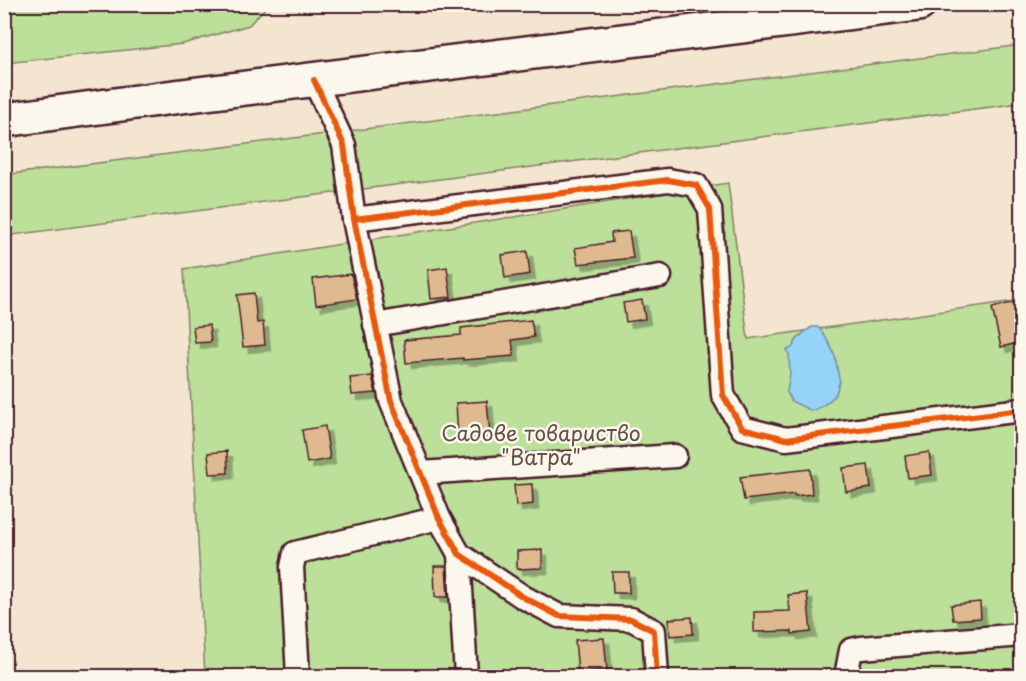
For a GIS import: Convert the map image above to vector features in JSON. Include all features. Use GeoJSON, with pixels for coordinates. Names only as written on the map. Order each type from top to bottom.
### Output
{"type":"FeatureCollection","features":[{"type":"Feature","properties":{"kind":"highway"},"geometry":{"type":"LineString","coordinates":[[4,120],[919,4]]}},
{"type":"Feature","properties":{"kind":"street"},"geometry":{"type":"LineString","coordinates":[[314,80],[344,145],[354,219],[391,401],[439,518],[459,554],[466,676]]}},
{"type":"Feature","properties":{"kind":"street"},"geometry":{"type":"LineString","coordinates":[[354,219],[669,180],[696,185],[710,209],[723,395],[742,428],[786,439],[1022,410]]}},
{"type":"Feature","properties":{"kind":"street"},"geometry":{"type":"LineString","coordinates":[[375,325],[660,276]]}},
{"type":"Feature","properties":{"kind":"street"},"geometry":{"type":"LineString","coordinates":[[421,473],[675,456]]}},
{"type":"Feature","properties":{"kind":"street"},"geometry":{"type":"LineString","coordinates":[[298,676],[292,567],[295,553],[439,518]]}},
{"type":"Feature","properties":{"kind":"street"},"geometry":{"type":"LineString","coordinates":[[459,554],[523,597],[559,616],[631,619],[654,631],[657,676]]}},
{"type":"Feature","properties":{"kind":"street"},"geometry":{"type":"LineString","coordinates":[[846,676],[851,650],[1022,635]]}},
{"type":"Feature","properties":{"kind":"green space"},"geometry":{"type":"Polygon","coordinates":[[[11,4],[268,5],[249,25],[183,44],[5,63],[5,6],[11,4]]]}},
{"type":"Feature","properties":{"kind":"green space"},"geometry":{"type":"Polygon","coordinates":[[[1021,45],[1021,103],[5,236],[4,175],[1021,45]]]}},
{"type":"Feature","properties":{"kind":"green space","name":"Садове товариство \"Ватра\""},"geometry":{"type":"Polygon","coordinates":[[[728,183],[748,339],[1021,300],[1021,676],[205,676],[184,269],[728,183]]]}},
{"type":"Feature","properties":{"kind":"water"},"geometry":{"type":"Polygon","coordinates":[[[812,327],[818,327],[824,334],[835,358],[840,381],[833,398],[812,411],[791,401],[787,392],[790,374],[787,350],[792,348],[800,336],[812,327]]]}},
{"type":"Feature","properties":{"kind":"building"},"geometry":{"type":"Polygon","coordinates":[[[629,231],[633,258],[578,264],[575,248],[612,242],[611,233],[629,231]]]}},
{"type":"Feature","properties":{"kind":"building"},"geometry":{"type":"Polygon","coordinates":[[[527,251],[530,274],[505,278],[502,255],[527,251]]]}},
{"type":"Feature","properties":{"kind":"building"},"geometry":{"type":"Polygon","coordinates":[[[447,267],[451,297],[431,299],[428,270],[447,267]]]}},
{"type":"Feature","properties":{"kind":"building"},"geometry":{"type":"Polygon","coordinates":[[[351,274],[357,299],[316,305],[313,279],[351,274]]]}},
{"type":"Feature","properties":{"kind":"building"},"geometry":{"type":"Polygon","coordinates":[[[254,293],[257,323],[263,322],[265,345],[243,347],[237,295],[254,293]]]}},
{"type":"Feature","properties":{"kind":"building"},"geometry":{"type":"Polygon","coordinates":[[[642,300],[645,319],[626,322],[623,303],[642,300]]]}},
{"type":"Feature","properties":{"kind":"building"},"geometry":{"type":"Polygon","coordinates":[[[1015,302],[1022,329],[1022,342],[1001,347],[992,308],[1015,302]]]}},
{"type":"Feature","properties":{"kind":"building"},"geometry":{"type":"Polygon","coordinates":[[[531,320],[534,337],[512,340],[514,356],[406,363],[404,340],[461,335],[461,328],[531,320]]]}},
{"type":"Feature","properties":{"kind":"building"},"geometry":{"type":"Polygon","coordinates":[[[209,325],[211,342],[195,343],[193,327],[209,325]]]}},
{"type":"Feature","properties":{"kind":"building"},"geometry":{"type":"Polygon","coordinates":[[[372,376],[376,393],[352,395],[350,378],[372,376]]]}},
{"type":"Feature","properties":{"kind":"building"},"geometry":{"type":"Polygon","coordinates":[[[487,401],[490,434],[458,436],[456,403],[487,401]]]}},
{"type":"Feature","properties":{"kind":"building"},"geometry":{"type":"Polygon","coordinates":[[[325,426],[330,459],[307,463],[302,430],[325,426]]]}},
{"type":"Feature","properties":{"kind":"building"},"geometry":{"type":"Polygon","coordinates":[[[227,451],[228,473],[210,474],[208,453],[227,451]]]}},
{"type":"Feature","properties":{"kind":"building"},"geometry":{"type":"Polygon","coordinates":[[[929,452],[932,475],[908,478],[905,456],[929,452]]]}},
{"type":"Feature","properties":{"kind":"building"},"geometry":{"type":"Polygon","coordinates":[[[868,465],[871,488],[846,492],[843,468],[868,465]]]}},
{"type":"Feature","properties":{"kind":"building"},"geometry":{"type":"Polygon","coordinates":[[[810,469],[812,494],[744,500],[740,477],[810,469]]]}},
{"type":"Feature","properties":{"kind":"building"},"geometry":{"type":"Polygon","coordinates":[[[532,484],[533,504],[516,506],[514,485],[532,484]]]}},
{"type":"Feature","properties":{"kind":"building"},"geometry":{"type":"Polygon","coordinates":[[[542,550],[542,568],[517,569],[517,551],[542,550]]]}},
{"type":"Feature","properties":{"kind":"building"},"geometry":{"type":"Polygon","coordinates":[[[434,566],[446,566],[448,597],[435,597],[434,566]]]}},
{"type":"Feature","properties":{"kind":"building"},"geometry":{"type":"Polygon","coordinates":[[[612,572],[629,572],[629,593],[613,593],[612,572]]]}},
{"type":"Feature","properties":{"kind":"building"},"geometry":{"type":"Polygon","coordinates":[[[807,593],[811,632],[792,634],[792,631],[754,632],[754,612],[790,611],[788,595],[807,593]]]}},
{"type":"Feature","properties":{"kind":"building"},"geometry":{"type":"Polygon","coordinates":[[[980,602],[981,618],[953,620],[951,605],[980,602]]]}},
{"type":"Feature","properties":{"kind":"building"},"geometry":{"type":"Polygon","coordinates":[[[692,617],[693,634],[670,636],[669,619],[692,617]]]}},
{"type":"Feature","properties":{"kind":"building"},"geometry":{"type":"Polygon","coordinates":[[[604,638],[607,670],[578,672],[575,640],[604,638]]]}},
{"type":"Feature","properties":{"kind":"cycle path"},"geometry":{"type":"LineString","coordinates":[[314,80],[344,145],[354,219],[391,401],[439,518],[459,554],[523,597],[559,616],[631,619],[654,631],[657,676]]}},
{"type":"Feature","properties":{"kind":"cycle path"},"geometry":{"type":"LineString","coordinates":[[354,219],[668,180],[696,185],[710,209],[723,395],[742,428],[786,439],[1022,410]]}}]}
